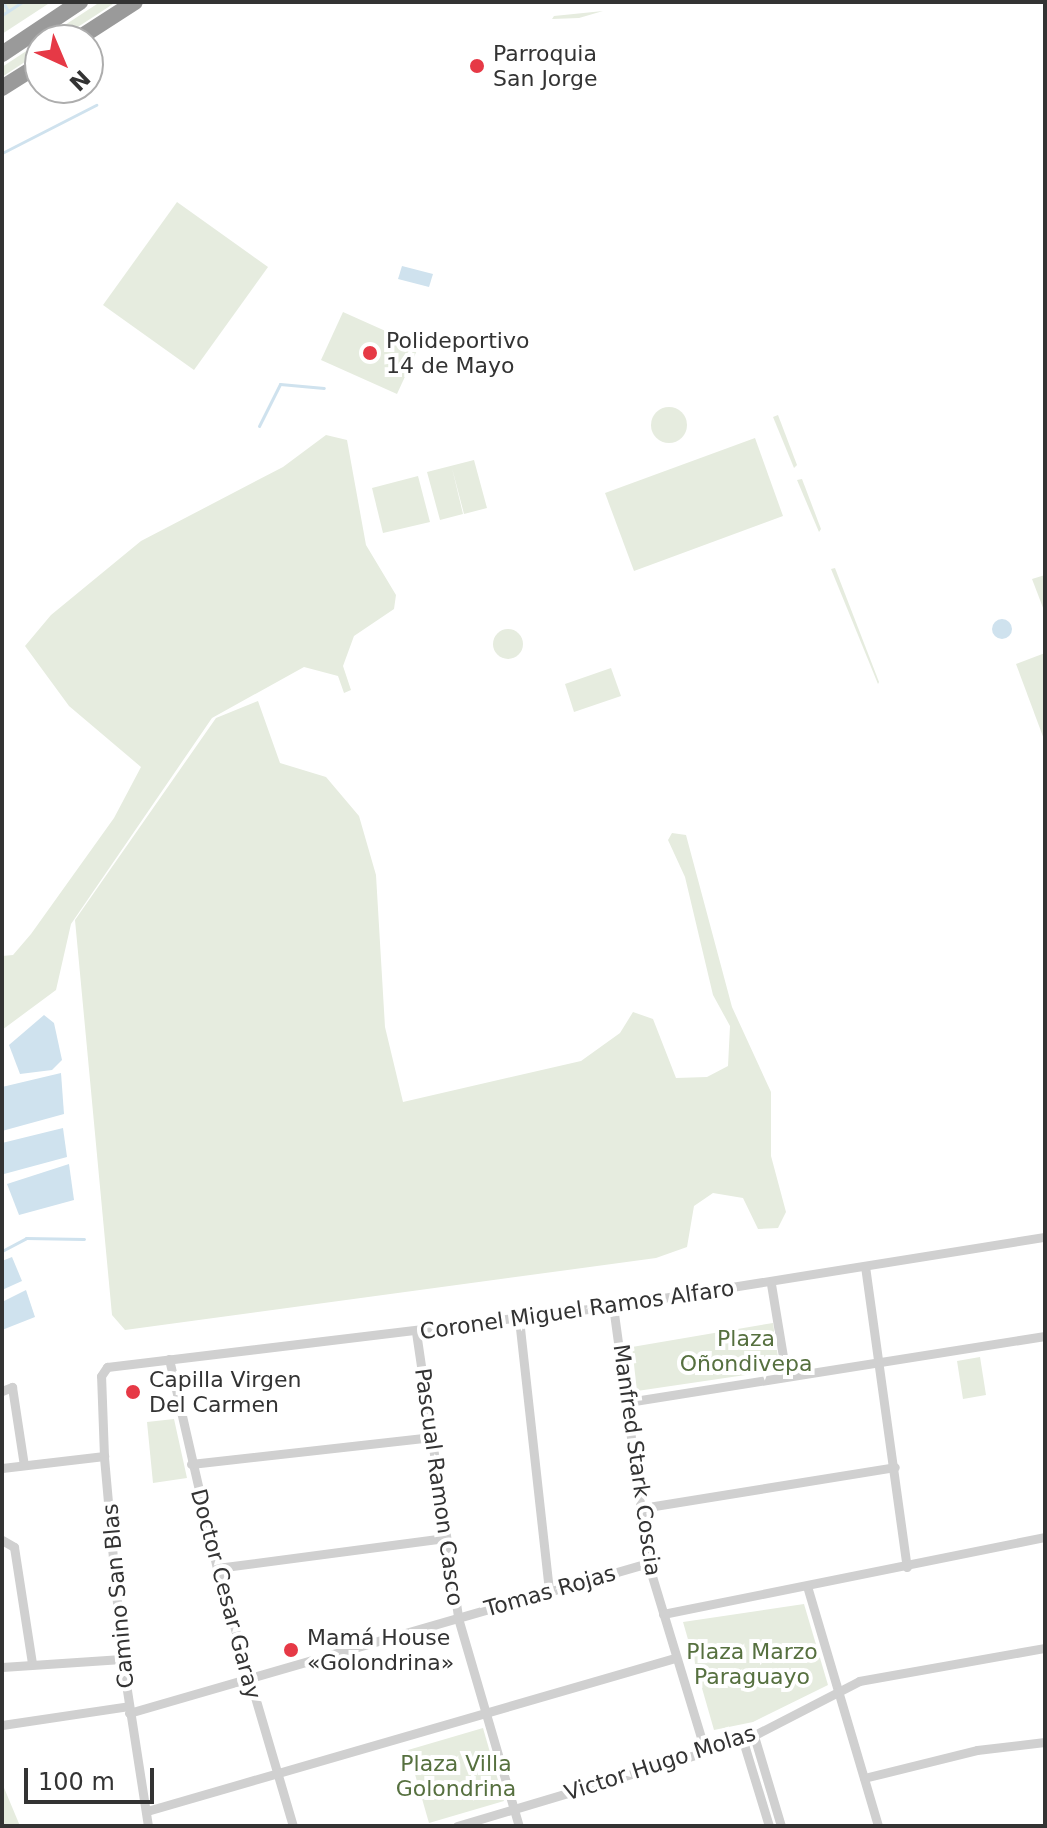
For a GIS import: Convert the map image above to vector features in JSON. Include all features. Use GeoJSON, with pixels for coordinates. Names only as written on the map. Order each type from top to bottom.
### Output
{"type":"FeatureCollection","features":[{"type":"Feature","properties":{"kind":"highway"},"geometry":{"type":"LineString","coordinates":[[2,54],[80,2]]}},
{"type":"Feature","properties":{"kind":"highway"},"geometry":{"type":"LineString","coordinates":[[101,24],[135,2]]}},
{"type":"Feature","properties":{"kind":"highway"},"geometry":{"type":"LineString","coordinates":[[2,88],[24,74]]}},
{"type":"Feature","properties":{"kind":"street","name":"Coronel Miguel Ramos Alfaro"},"geometry":{"type":"LineString","coordinates":[[107,1367],[613,1306],[771,1284],[1045,1237]]}},
{"type":"Feature","properties":{"kind":"street"},"geometry":{"type":"LineString","coordinates":[[865,1266],[881,1362],[907,1567]]}},
{"type":"Feature","properties":{"kind":"street"},"geometry":{"type":"LineString","coordinates":[[771,1284],[786,1375]]}},
{"type":"Feature","properties":{"kind":"street","name":"Manfred Stark Coscia"},"geometry":{"type":"LineString","coordinates":[[613,1306],[648,1563],[705,1751]]}},
{"type":"Feature","properties":{"kind":"street"},"geometry":{"type":"LineString","coordinates":[[519,1319],[549,1589]]}},
{"type":"Feature","properties":{"kind":"street","name":"Pascual Ramon Casco"},"geometry":{"type":"LineString","coordinates":[[416,1332],[458,1618],[519,1826]]}},
{"type":"Feature","properties":{"kind":"street"},"geometry":{"type":"LineString","coordinates":[[628,1402],[1045,1336]]}},
{"type":"Feature","properties":{"kind":"street","name":"Doctor Cesar Garay"},"geometry":{"type":"LineString","coordinates":[[169,1359],[217,1568],[293,1826]]}},
{"type":"Feature","properties":{"kind":"street","name":"Camino San Blas"},"geometry":{"type":"LineString","coordinates":[[107,1367],[101,1376],[104,1456],[122,1659],[148,1826]]}},
{"type":"Feature","properties":{"kind":"street"},"geometry":{"type":"LineString","coordinates":[[2,1391],[14,1390],[24,1465]]}},
{"type":"Feature","properties":{"kind":"street"},"geometry":{"type":"LineString","coordinates":[[191,1464],[432,1437]]}},
{"type":"Feature","properties":{"kind":"street"},"geometry":{"type":"LineString","coordinates":[[2,1468],[104,1456]]}},
{"type":"Feature","properties":{"kind":"street"},"geometry":{"type":"LineString","coordinates":[[642,1508],[895,1467]]}},
{"type":"Feature","properties":{"kind":"street"},"geometry":{"type":"LineString","coordinates":[[663,1614],[1045,1537]]}},
{"type":"Feature","properties":{"kind":"street"},"geometry":{"type":"LineString","coordinates":[[217,1568],[445,1538]]}},
{"type":"Feature","properties":{"kind":"street"},"geometry":{"type":"LineString","coordinates":[[2,1540],[14,1547],[32,1663]]}},
{"type":"Feature","properties":{"kind":"street","name":"Tomas Rojas"},"geometry":{"type":"LineString","coordinates":[[2,1725],[129,1709],[249,1679],[549,1589],[648,1563]]}},
{"type":"Feature","properties":{"kind":"street"},"geometry":{"type":"LineString","coordinates":[[807,1586],[878,1826]]}},
{"type":"Feature","properties":{"kind":"street","name":"Victor Hugo Molas"},"geometry":{"type":"LineString","coordinates":[[457,1826],[743,1741],[836,1688],[1045,1648]]}},
{"type":"Feature","properties":{"kind":"street"},"geometry":{"type":"LineString","coordinates":[[147,1811],[278,1776],[675,1658]]}},
{"type":"Feature","properties":{"kind":"street"},"geometry":{"type":"LineString","coordinates":[[2,1667],[122,1659]]}},
{"type":"Feature","properties":{"kind":"street"},"geometry":{"type":"LineString","coordinates":[[754,1736],[781,1826]]}},
{"type":"Feature","properties":{"kind":"street"},"geometry":{"type":"LineString","coordinates":[[743,1741],[769,1826]]}},
{"type":"Feature","properties":{"kind":"street"},"geometry":{"type":"LineString","coordinates":[[864,1778],[977,1750],[1045,1742]]}},
{"type":"Feature","properties":{"kind":"green space"},"geometry":{"type":"Polygon","coordinates":[[[2,2],[51,2],[2,34],[2,2]]]}},
{"type":"Feature","properties":{"kind":"green space"},"geometry":{"type":"Polygon","coordinates":[[[100,2],[116,2],[82,24],[66,24],[100,2]]]}},
{"type":"Feature","properties":{"kind":"green space"},"geometry":{"type":"Polygon","coordinates":[[[603,11],[579,18],[552,19],[554,16],[603,11]]]}},
{"type":"Feature","properties":{"kind":"green space"},"geometry":{"type":"Polygon","coordinates":[[[24,53],[24,63],[2,77],[2,67],[24,53]]]}},
{"type":"Feature","properties":{"kind":"green space"},"geometry":{"type":"Polygon","coordinates":[[[177,202],[268,267],[194,370],[103,305],[177,202]]]}},
{"type":"Feature","properties":{"kind":"green space","name":"Polideportivo 14 de Mayo"},"geometry":{"type":"Polygon","coordinates":[[[343,312],[419,346],[397,394],[321,360],[343,312]]]}},
{"type":"Feature","properties":{"kind":"green space"},"geometry":{"type":"Polygon","coordinates":[[[669,407],[682,412],[687,425],[682,438],[669,443],[656,438],[651,425],[656,412],[669,407]]]}},
{"type":"Feature","properties":{"kind":"green space"},"geometry":{"type":"Polygon","coordinates":[[[778,415],[797,465],[794,468],[773,417],[778,415]]]}},
{"type":"Feature","properties":{"kind":"green space"},"geometry":{"type":"Polygon","coordinates":[[[326,435],[347,440],[366,545],[396,595],[394,609],[354,636],[343,666],[351,690],[344,693],[338,676],[304,667],[212,718],[71,924],[56,990],[2,1030],[2,956],[13,955],[31,934],[114,818],[141,767],[69,706],[25,646],[51,615],[141,541],[283,467],[326,435]]]}},
{"type":"Feature","properties":{"kind":"green space"},"geometry":{"type":"Polygon","coordinates":[[[755,438],[783,516],[634,571],[605,493],[755,438]]]}},
{"type":"Feature","properties":{"kind":"green space"},"geometry":{"type":"Polygon","coordinates":[[[474,460],[487,508],[464,514],[452,468],[463,514],[440,520],[427,472],[474,460]]]}},
{"type":"Feature","properties":{"kind":"green space"},"geometry":{"type":"Polygon","coordinates":[[[418,476],[430,522],[383,533],[372,488],[418,476]]]}},
{"type":"Feature","properties":{"kind":"green space"},"geometry":{"type":"Polygon","coordinates":[[[802,479],[821,529],[819,532],[797,480],[802,479]]]}},
{"type":"Feature","properties":{"kind":"green space"},"geometry":{"type":"Polygon","coordinates":[[[835,568],[879,682],[878,684],[831,569],[835,568]]]}},
{"type":"Feature","properties":{"kind":"green space"},"geometry":{"type":"Polygon","coordinates":[[[1045,575],[1045,613],[1032,579],[1045,575]]]}},
{"type":"Feature","properties":{"kind":"green space"},"geometry":{"type":"Polygon","coordinates":[[[508,629],[519,633],[523,644],[519,655],[508,659],[497,655],[493,644],[497,633],[508,629]]]}},
{"type":"Feature","properties":{"kind":"green space"},"geometry":{"type":"Polygon","coordinates":[[[1045,653],[1045,742],[1016,664],[1045,653]]]}},
{"type":"Feature","properties":{"kind":"green space"},"geometry":{"type":"Polygon","coordinates":[[[611,668],[621,696],[574,712],[565,684],[611,668]]]}},
{"type":"Feature","properties":{"kind":"green space"},"geometry":{"type":"Polygon","coordinates":[[[258,701],[280,763],[326,777],[359,816],[376,875],[385,1027],[403,1102],[581,1061],[620,1033],[633,1012],[653,1019],[676,1078],[707,1077],[728,1066],[730,1026],[713,995],[685,877],[668,840],[672,833],[686,835],[732,1007],[771,1092],[771,1156],[786,1212],[778,1228],[758,1229],[743,1198],[713,1193],[694,1206],[687,1247],[656,1258],[125,1330],[112,1315],[75,920],[216,718],[258,701]]]}},
{"type":"Feature","properties":{"kind":"green space","name":"Plaza Oñondivepa"},"geometry":{"type":"Polygon","coordinates":[[[773,1323],[780,1370],[637,1391],[632,1347],[773,1323]]]}},
{"type":"Feature","properties":{"kind":"green space"},"geometry":{"type":"Polygon","coordinates":[[[980,1357],[986,1395],[963,1399],[957,1361],[980,1357]]]}},
{"type":"Feature","properties":{"kind":"green space"},"geometry":{"type":"Polygon","coordinates":[[[174,1419],[187,1478],[153,1483],[147,1422],[174,1419]]]}},
{"type":"Feature","properties":{"kind":"green space","name":"Plaza Marzo Paraguayo"},"geometry":{"type":"Polygon","coordinates":[[[804,1604],[828,1685],[753,1722],[714,1730],[683,1622],[804,1604]]]}},
{"type":"Feature","properties":{"kind":"green space","name":"Plaza Villa Golondrina"},"geometry":{"type":"Polygon","coordinates":[[[483,1728],[504,1801],[429,1823],[408,1750],[483,1728]]]}},
{"type":"Feature","properties":{"kind":"green space"},"geometry":{"type":"Polygon","coordinates":[[[2,1783],[20,1826],[2,1826],[2,1783]]]}},
{"type":"Feature","properties":{"kind":"water"},"geometry":{"type":"Polygon","coordinates":[[[402,266],[433,274],[429,287],[398,279],[402,266]]]}},
{"type":"Feature","properties":{"kind":"water"},"geometry":{"type":"Polygon","coordinates":[[[998,619],[1006,619],[1012,629],[1006,639],[998,639],[992,633],[992,625],[998,619]]]}},
{"type":"Feature","properties":{"kind":"water"},"geometry":{"type":"Polygon","coordinates":[[[44,1015],[54,1023],[62,1060],[52,1070],[20,1074],[9,1045],[44,1015]]]}},
{"type":"Feature","properties":{"kind":"water"},"geometry":{"type":"Polygon","coordinates":[[[61,1073],[64,1114],[2,1131],[2,1087],[61,1073]]]}},
{"type":"Feature","properties":{"kind":"water"},"geometry":{"type":"Polygon","coordinates":[[[63,1128],[67,1157],[4,1174],[2,1143],[63,1128]]]}},
{"type":"Feature","properties":{"kind":"water"},"geometry":{"type":"Polygon","coordinates":[[[69,1164],[74,1200],[19,1215],[7,1184],[69,1164]]]}},
{"type":"Feature","properties":{"kind":"water"},"geometry":{"type":"Polygon","coordinates":[[[12,1257],[22,1281],[2,1290],[2,1261],[12,1257]]]}},
{"type":"Feature","properties":{"kind":"water"},"geometry":{"type":"Polygon","coordinates":[[[26,1290],[35,1317],[2,1330],[2,1302],[26,1290]]]}},
{"type":"Feature","properties":{"kind":"waterway"},"geometry":{"type":"LineString","coordinates":[[3,2],[8,11]]}},
{"type":"Feature","properties":{"kind":"waterway"},"geometry":{"type":"LineString","coordinates":[[2,15],[22,2]]}},
{"type":"Feature","properties":{"kind":"waterway"},"geometry":{"type":"LineString","coordinates":[[2,153],[96,105]]}},
{"type":"Feature","properties":{"kind":"waterway"},"geometry":{"type":"LineString","coordinates":[[259,426],[280,384],[324,388]]}},
{"type":"Feature","properties":{"kind":"waterway"},"geometry":{"type":"LineString","coordinates":[[2,1251],[26,1238],[84,1239]]}},
{"type":"Feature","properties":{"kind":"place","name":"Parroquia San Jorge"},"geometry":{"type":"Point","coordinates":[477,66]}},
{"type":"Feature","properties":{"kind":"place","name":"Polideportivo 14 de Mayo"},"geometry":{"type":"Point","coordinates":[370,353]}},
{"type":"Feature","properties":{"kind":"place","name":"Capilla Virgen Del Carmen"},"geometry":{"type":"Point","coordinates":[133,1392]}},
{"type":"Feature","properties":{"kind":"place","name":"Mamá House «Golondrina»"},"geometry":{"type":"Point","coordinates":[291,1650]}}]}
